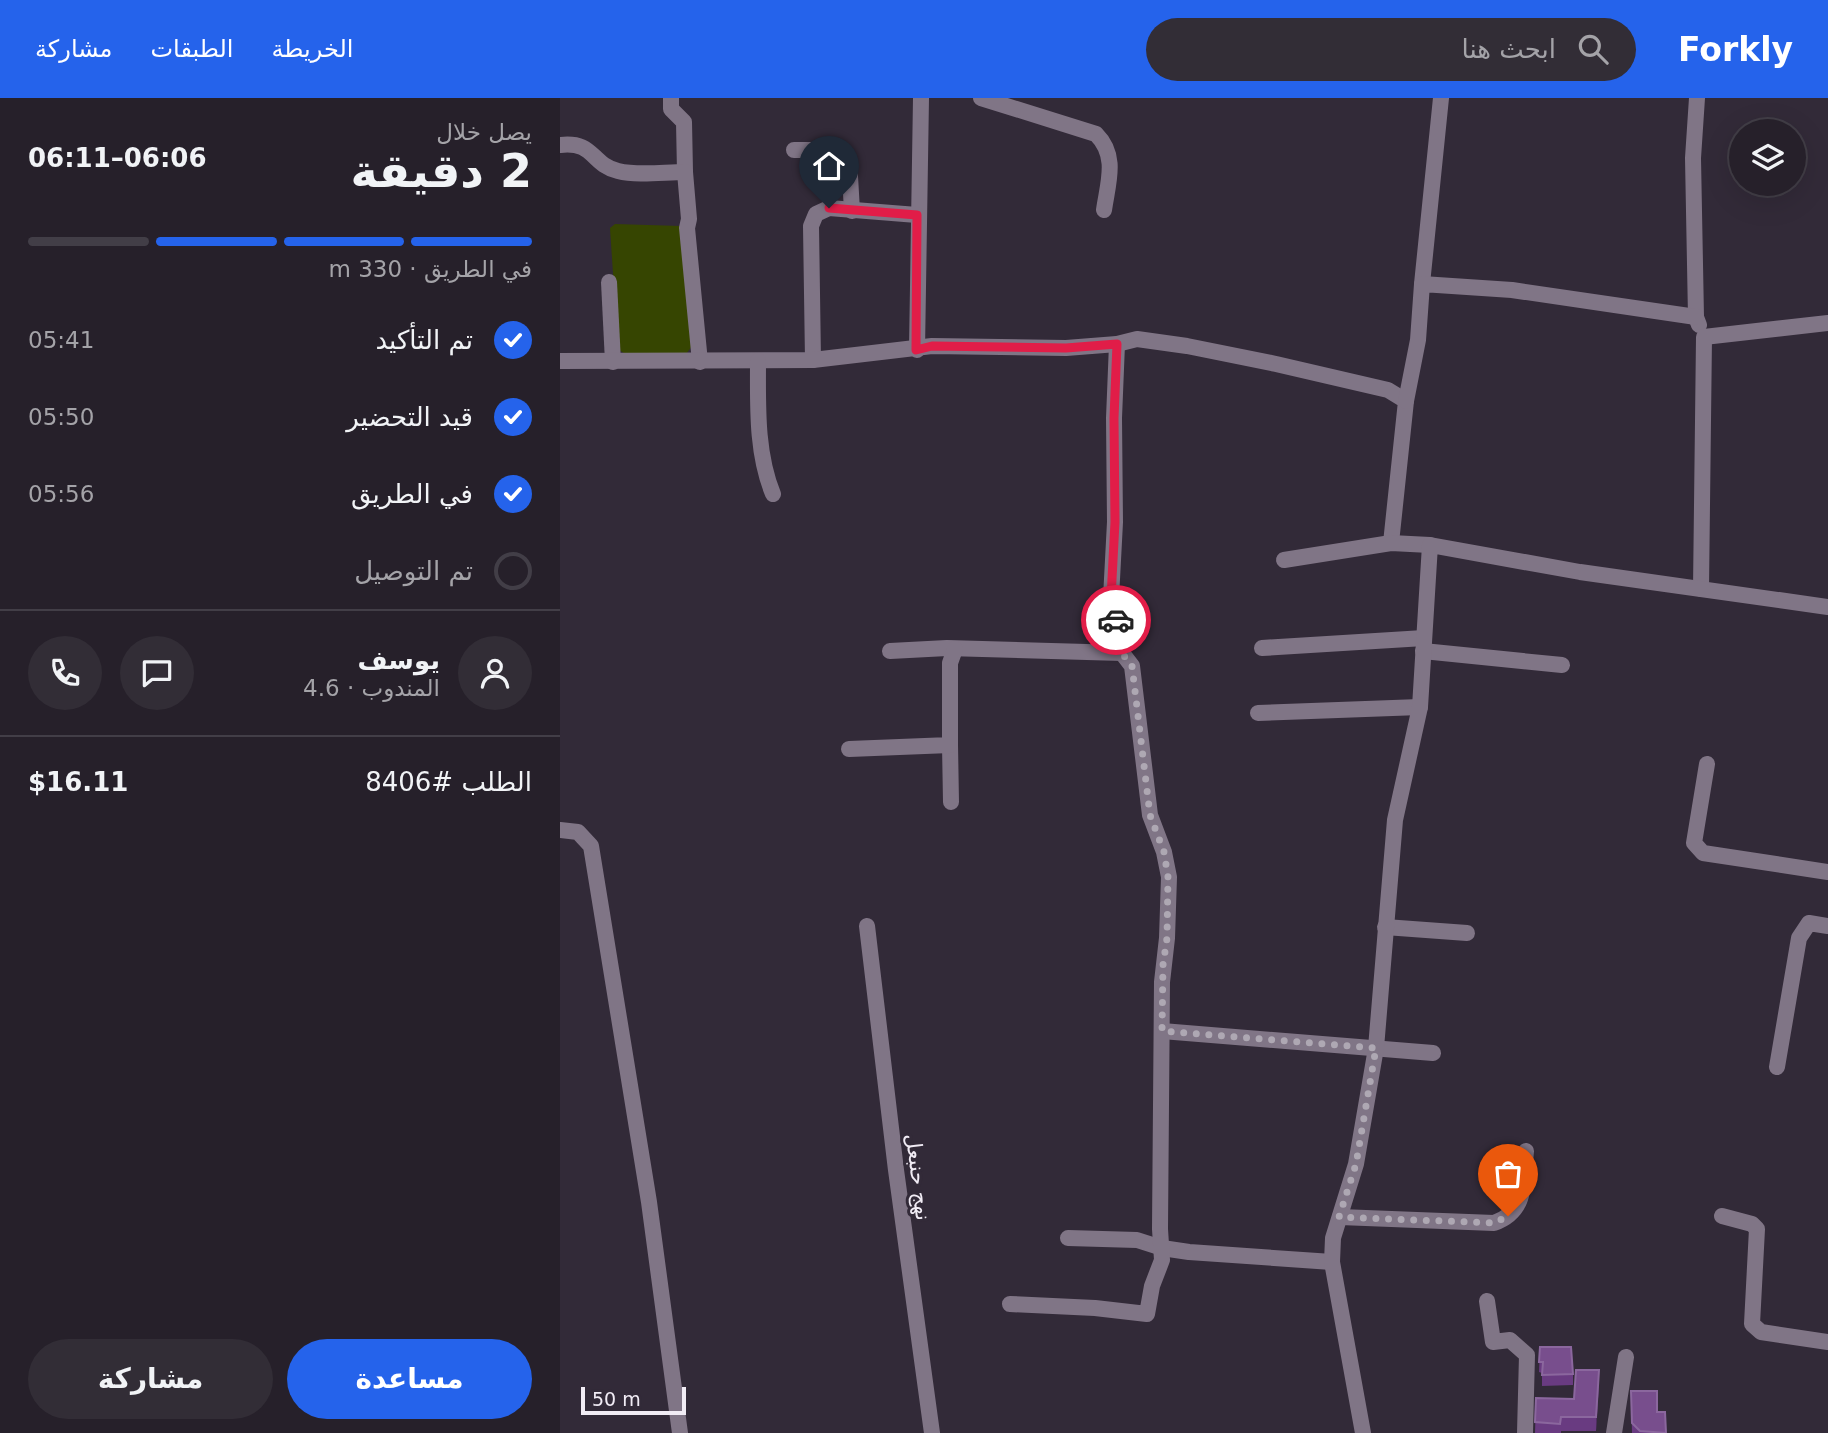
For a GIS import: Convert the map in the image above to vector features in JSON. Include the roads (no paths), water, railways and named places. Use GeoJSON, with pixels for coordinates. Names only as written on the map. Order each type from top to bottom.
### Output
{"type":"FeatureCollection","features":[{"type":"Feature","properties":{"kind":"street"},"geometry":{"type":"LineString","coordinates":[[671,98],[671,109],[684,122],[689,219],[687,228],[700,362]]}},
{"type":"Feature","properties":{"kind":"street"},"geometry":{"type":"LineString","coordinates":[[916,350],[920,105],[932,98]]}},
{"type":"Feature","properties":{"kind":"street"},"geometry":{"type":"LineString","coordinates":[[981,98],[1096,134],[1106,144],[1111,159],[1104,211]]}},
{"type":"Feature","properties":{"kind":"street"},"geometry":{"type":"LineString","coordinates":[[1391,543],[1406,401],[1418,340],[1441,98]]}},
{"type":"Feature","properties":{"kind":"street"},"geometry":{"type":"LineString","coordinates":[[1697,98],[1693,158],[1696,317],[1704,337],[1701,589]]}},
{"type":"Feature","properties":{"kind":"street"},"geometry":{"type":"LineString","coordinates":[[560,145],[575,143],[584,146],[607,167],[620,172],[685,172]]}},
{"type":"Feature","properties":{"kind":"street"},"geometry":{"type":"LineString","coordinates":[[794,150],[839,150],[849,159],[852,211]]}},
{"type":"Feature","properties":{"kind":"street"},"geometry":{"type":"LineString","coordinates":[[813,360],[812,220],[816,214],[829,208],[917,215]]}},
{"type":"Feature","properties":{"kind":"street"},"geometry":{"type":"LineString","coordinates":[[609,282],[613,362]]}},
{"type":"Feature","properties":{"kind":"street"},"geometry":{"type":"LineString","coordinates":[[1422,284],[1512,289],[1696,317]]}},
{"type":"Feature","properties":{"kind":"street"},"geometry":{"type":"LineString","coordinates":[[1704,337],[1828,323]]}},
{"type":"Feature","properties":{"kind":"street"},"geometry":{"type":"LineString","coordinates":[[560,361],[813,360],[916,350],[932,346],[1066,348],[1117,344],[1137,339],[1187,346],[1388,390],[1406,401]]}},
{"type":"Feature","properties":{"kind":"street"},"geometry":{"type":"LineString","coordinates":[[1010,1304],[1095,1308],[1147,1314],[1152,1286],[1162,1260],[1160,1229],[1163,965],[1167,938],[1168,877],[1164,852],[1150,815],[1132,666],[1122,653],[1111,598],[1115,522],[1114,418],[1117,344]]}},
{"type":"Feature","properties":{"kind":"street"},"geometry":{"type":"LineString","coordinates":[[758,361],[764,471],[773,494]]}},
{"type":"Feature","properties":{"kind":"street"},"geometry":{"type":"LineString","coordinates":[[1284,560],[1391,543],[1430,545],[1580,572],[1828,607]]}},
{"type":"Feature","properties":{"kind":"street"},"geometry":{"type":"LineString","coordinates":[[1363,1433],[1332,1262],[1333,1238],[1356,1164],[1376,1048],[1395,820],[1420,707],[1430,545]]}},
{"type":"Feature","properties":{"kind":"street"},"geometry":{"type":"LineString","coordinates":[[1262,648],[1423,645],[1562,665]]}},
{"type":"Feature","properties":{"kind":"street"},"geometry":{"type":"LineString","coordinates":[[890,651],[956,649],[1122,653]]}},
{"type":"Feature","properties":{"kind":"street"},"geometry":{"type":"LineString","coordinates":[[951,802],[950,663],[956,649]]}},
{"type":"Feature","properties":{"kind":"street"},"geometry":{"type":"LineString","coordinates":[[1258,713],[1420,707]]}},
{"type":"Feature","properties":{"kind":"street"},"geometry":{"type":"LineString","coordinates":[[849,749],[950,745]]}},
{"type":"Feature","properties":{"kind":"street"},"geometry":{"type":"LineString","coordinates":[[1707,764],[1694,843],[1703,853],[1828,872]]}},
{"type":"Feature","properties":{"kind":"street"},"geometry":{"type":"LineString","coordinates":[[560,830],[578,832],[591,846],[649,1202],[680,1433]]}},
{"type":"Feature","properties":{"kind":"street"},"geometry":{"type":"LineString","coordinates":[[1777,1067],[1799,938],[1809,923],[1828,926]]}},
{"type":"Feature","properties":{"kind":"street","name":"نهج حنبعل"},"geometry":{"type":"LineString","coordinates":[[867,926],[896,1170],[932,1433]]}},
{"type":"Feature","properties":{"kind":"street"},"geometry":{"type":"LineString","coordinates":[[1385,927],[1467,933]]}},
{"type":"Feature","properties":{"kind":"street"},"geometry":{"type":"LineString","coordinates":[[1162,1031],[1433,1053]]}},
{"type":"Feature","properties":{"kind":"street"},"geometry":{"type":"LineString","coordinates":[[1339,1217],[1494,1223],[1508,1216],[1518,1206],[1526,1151]]}},
{"type":"Feature","properties":{"kind":"street"},"geometry":{"type":"LineString","coordinates":[[1722,1216],[1752,1224],[1757,1228],[1752,1324],[1755,1328],[1761,1332],[1828,1342]]}},
{"type":"Feature","properties":{"kind":"street"},"geometry":{"type":"LineString","coordinates":[[1068,1238],[1137,1240],[1163,1248],[1332,1262]]}},
{"type":"Feature","properties":{"kind":"street"},"geometry":{"type":"LineString","coordinates":[[1487,1301],[1493,1342],[1510,1340],[1527,1355],[1525,1433]]}},
{"type":"Feature","properties":{"kind":"street"},"geometry":{"type":"LineString","coordinates":[[1614,1433],[1626,1357]]}}]}
